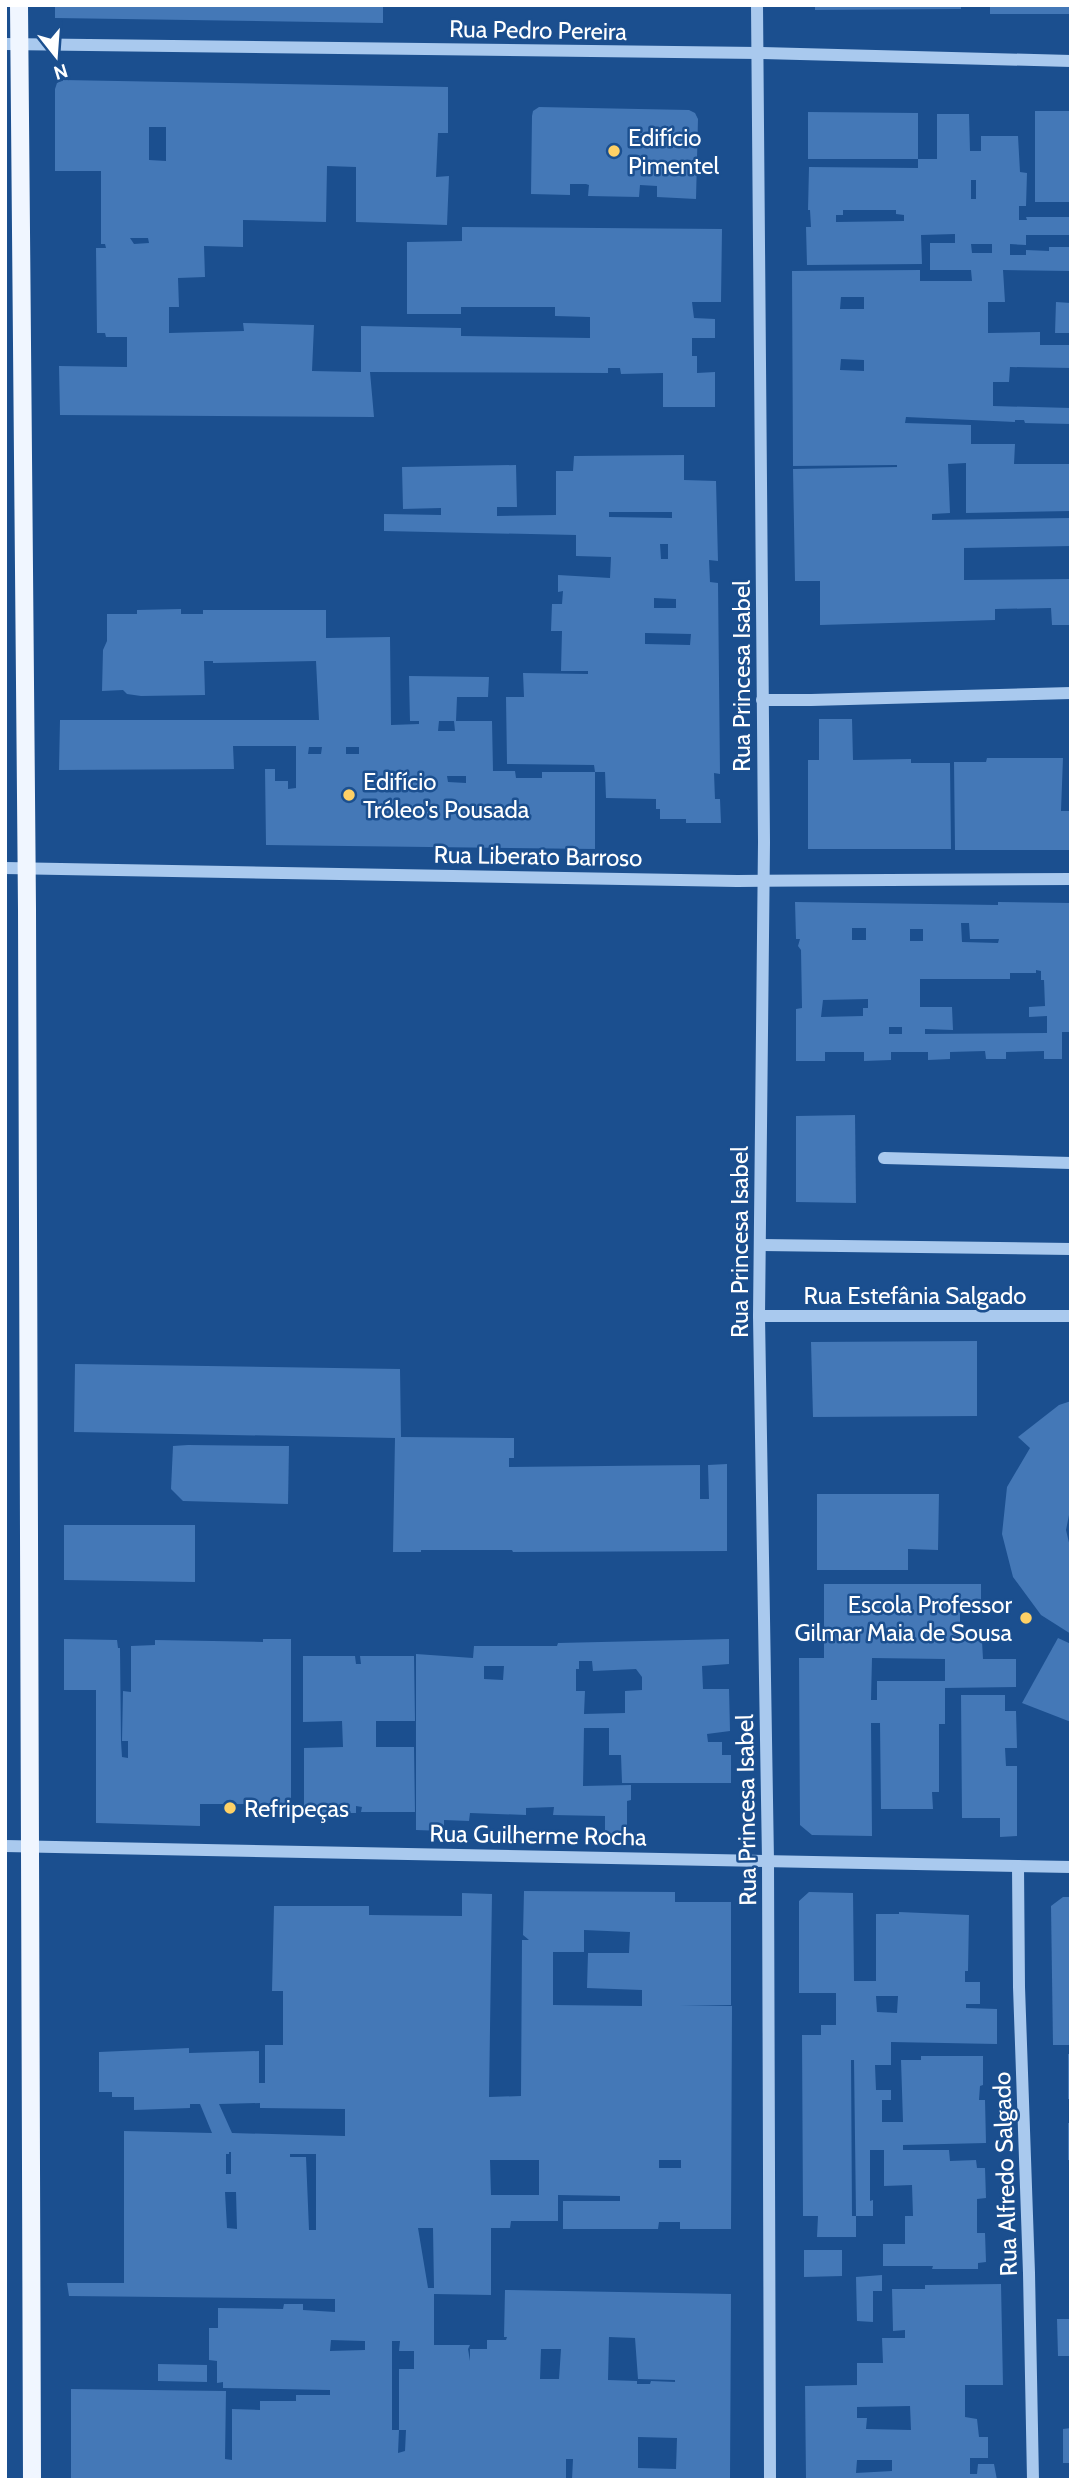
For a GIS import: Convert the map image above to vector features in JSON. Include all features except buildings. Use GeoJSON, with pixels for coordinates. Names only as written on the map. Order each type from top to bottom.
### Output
{"type":"FeatureCollection","features":[{"type":"Feature","properties":{"kind":"main road"},"geometry":{"type":"LineString","coordinates":[[19,5],[12,44],[27,868],[32,2480]]}},
{"type":"Feature","properties":{"kind":"street","name":"Rua Princesa Isabel"},"geometry":{"type":"LineString","coordinates":[[757,5],[764,881],[759,1316],[768,1860],[770,2480]]}},
{"type":"Feature","properties":{"kind":"street","name":"Rua Pedro Pereira"},"geometry":{"type":"LineString","coordinates":[[12,44],[758,53],[1071,61]]}},
{"type":"Feature","properties":{"kind":"street"},"geometry":{"type":"LineString","coordinates":[[762,700],[1071,693]]}},
{"type":"Feature","properties":{"kind":"street","name":"Rua Liberato Barroso"},"geometry":{"type":"LineString","coordinates":[[5,868],[764,881],[1071,879]]}},
{"type":"Feature","properties":{"kind":"street"},"geometry":{"type":"LineString","coordinates":[[884,1158],[1071,1163]]}},
{"type":"Feature","properties":{"kind":"street"},"geometry":{"type":"LineString","coordinates":[[760,1245],[1071,1249]]}},
{"type":"Feature","properties":{"kind":"street","name":"Rua Estefânia Salgado"},"geometry":{"type":"LineString","coordinates":[[759,1316],[1071,1317]]}},
{"type":"Feature","properties":{"kind":"street","name":"Rua Guilherme Rocha"},"geometry":{"type":"LineString","coordinates":[[5,1846],[1071,1867]]}},
{"type":"Feature","properties":{"kind":"street","name":"Rua Alfredo Salgado"},"geometry":{"type":"LineString","coordinates":[[1018,1866],[1032,2480]]}},
{"type":"Feature","properties":{"kind":"place","name":"Edifício Pimentel"},"geometry":{"type":"Point","coordinates":[614,151]}},
{"type":"Feature","properties":{"kind":"place","name":"Edifício Tróleo's Pousada"},"geometry":{"type":"Point","coordinates":[349,795]}},
{"type":"Feature","properties":{"kind":"place","name":"Escola Professor Gilmar Maia de Sousa"},"geometry":{"type":"Point","coordinates":[1026,1618]}},
{"type":"Feature","properties":{"kind":"place","name":"Refripeças"},"geometry":{"type":"Point","coordinates":[230,1808]}}]}
